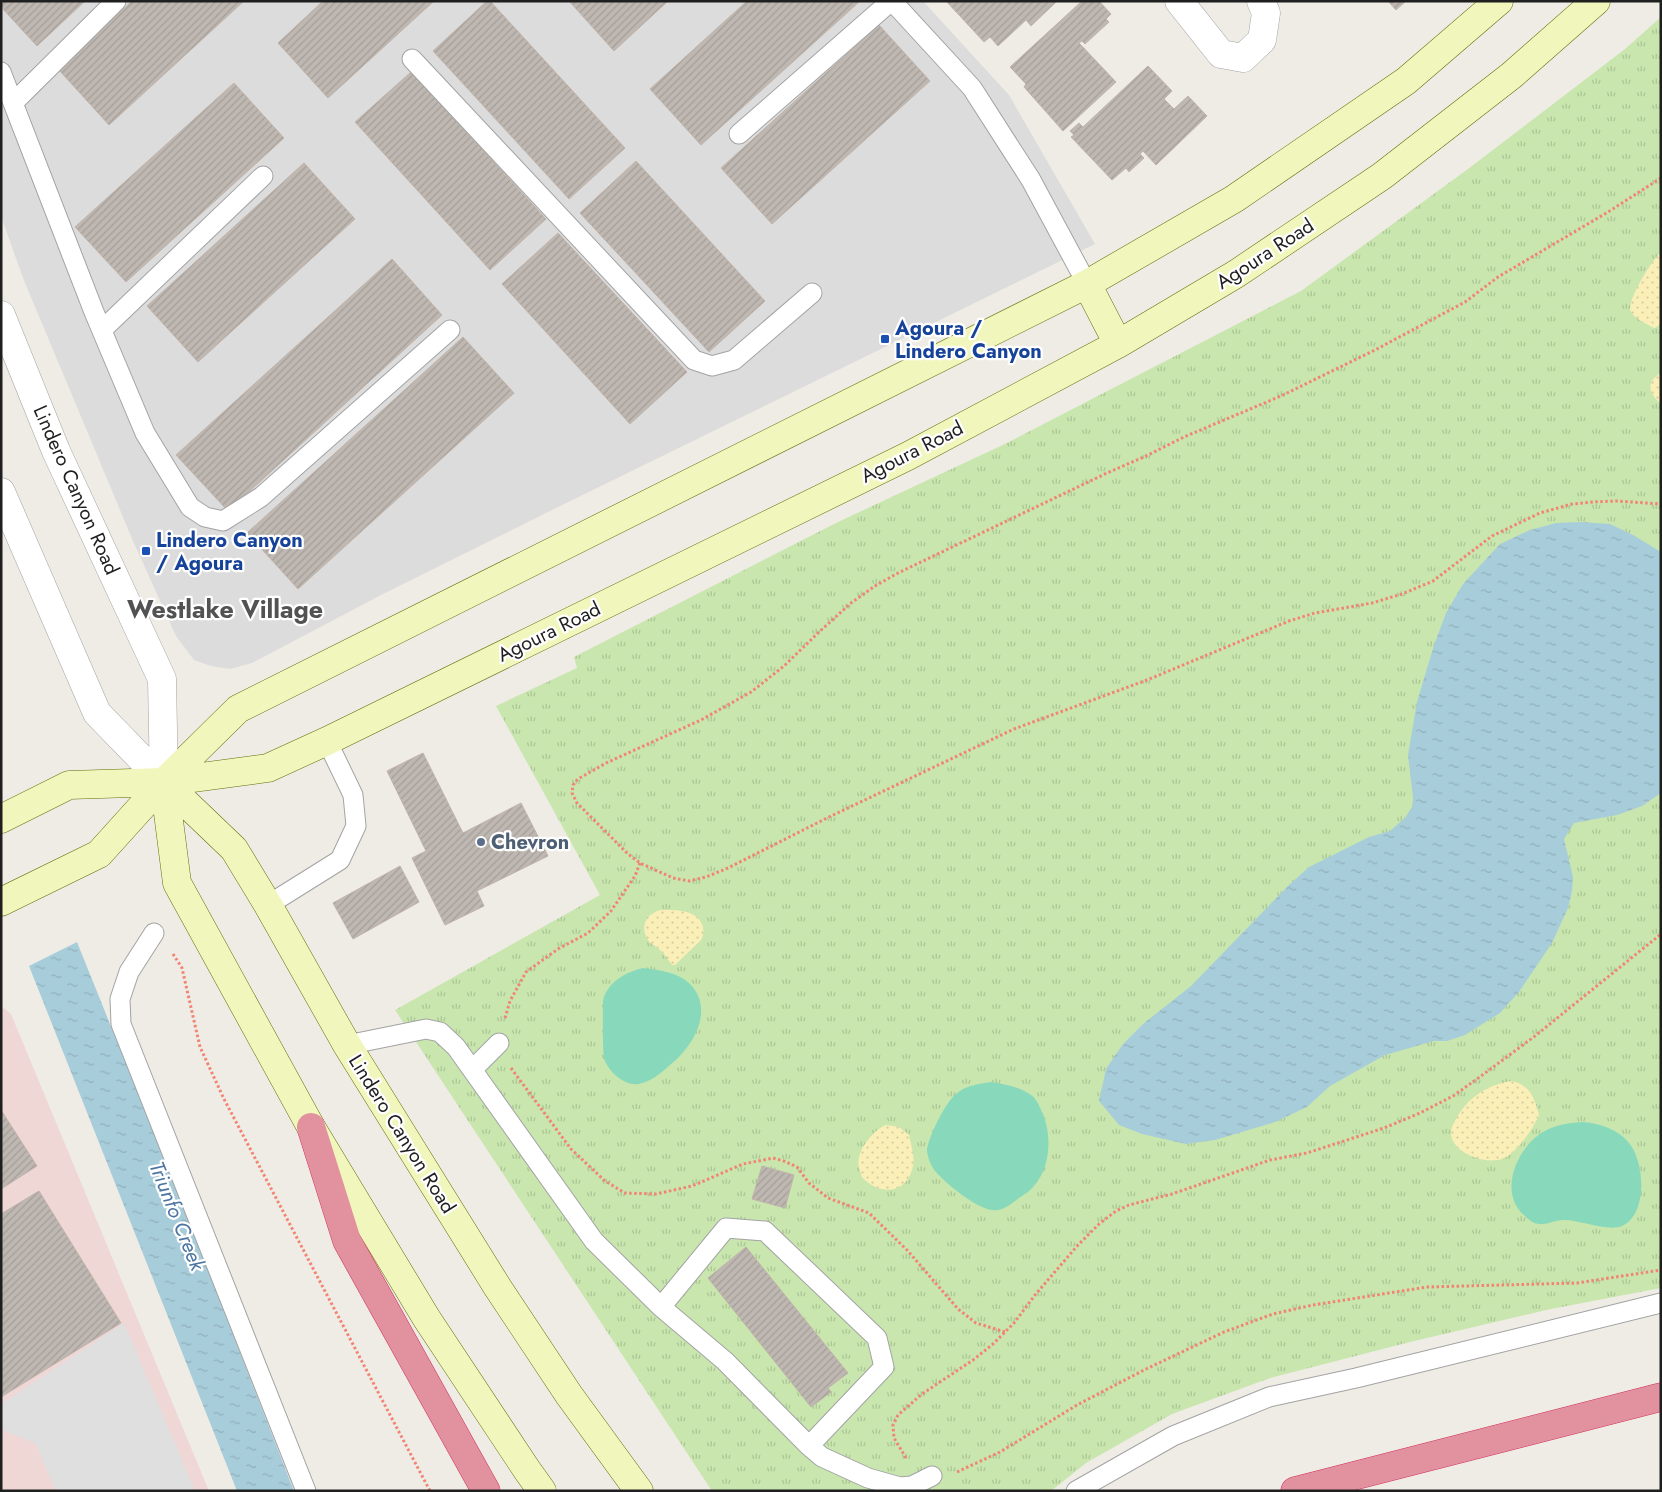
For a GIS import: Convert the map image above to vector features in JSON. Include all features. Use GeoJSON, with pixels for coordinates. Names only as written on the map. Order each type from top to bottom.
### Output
{"type":"FeatureCollection","features":[{"type":"Feature","properties":{"kind":"highway"},"geometry":{"type":"LineString","coordinates":[[311,1127],[347,1241],[486,1491]]}},
{"type":"Feature","properties":{"kind":"highway"},"geometry":{"type":"LineString","coordinates":[[1295,1491],[1661,1397]]}},
{"type":"Feature","properties":{"kind":"main road"},"geometry":{"type":"LineString","coordinates":[[1,902],[99,854],[164,782],[238,709],[1087,284],[1234,198],[1406,81],[1499,1]]}},
{"type":"Feature","properties":{"kind":"main road","name":"Agoura Road"},"geometry":{"type":"LineString","coordinates":[[1,819],[69,785],[164,782],[268,768],[327,741],[908,456],[1118,344],[1236,274],[1382,176],[1512,76],[1596,1]]}},
{"type":"Feature","properties":{"kind":"main road"},"geometry":{"type":"LineString","coordinates":[[1087,284],[1118,344]]}},
{"type":"Feature","properties":{"kind":"main road","name":"Lindero Canyon Road"},"geometry":{"type":"LineString","coordinates":[[164,782],[234,849],[347,1045],[509,1304],[569,1395],[639,1491]]}},
{"type":"Feature","properties":{"kind":"main road","name":"Lindero Canyon Road"},"geometry":{"type":"LineString","coordinates":[[164,782],[177,883],[311,1127],[427,1319],[542,1491]]}},
{"type":"Feature","properties":{"kind":"street"},"geometry":{"type":"LineString","coordinates":[[1179,1],[1221,54],[1242,58],[1262,40],[1266,13],[1261,1]]}},
{"type":"Feature","properties":{"kind":"street","name":"Lindero Canyon Road"},"geometry":{"type":"LineString","coordinates":[[1,316],[56,451],[162,679],[164,782]]}},
{"type":"Feature","properties":{"kind":"street","name":"Lindero Canyon Road"},"geometry":{"type":"LineString","coordinates":[[1,492],[97,713],[164,782]]}},
{"type":"Feature","properties":{"kind":"lane"},"geometry":{"type":"LineString","coordinates":[[14,103],[116,1]]}},
{"type":"Feature","properties":{"kind":"lane"},"geometry":{"type":"LineString","coordinates":[[740,134],[891,1],[972,88],[1031,180],[1087,284]]}},
{"type":"Feature","properties":{"kind":"lane"},"geometry":{"type":"LineString","coordinates":[[412,59],[694,360],[712,366],[734,360],[812,294]]}},
{"type":"Feature","properties":{"kind":"lane"},"geometry":{"type":"LineString","coordinates":[[1,72],[102,330],[145,433],[190,507],[205,517],[223,521],[261,497],[450,330]]}},
{"type":"Feature","properties":{"kind":"lane"},"geometry":{"type":"LineString","coordinates":[[102,330],[263,176]]}},
{"type":"Feature","properties":{"kind":"lane"},"geometry":{"type":"LineString","coordinates":[[268,905],[340,860],[356,826],[353,795],[327,741]]}},
{"type":"Feature","properties":{"kind":"lane"},"geometry":{"type":"LineString","coordinates":[[154,933],[129,972],[120,999],[121,1024],[306,1491]]}},
{"type":"Feature","properties":{"kind":"lane"},"geometry":{"type":"LineString","coordinates":[[347,1045],[426,1028],[440,1032],[456,1046],[594,1241],[661,1307],[725,1361],[809,1446],[822,1457],[868,1478],[900,1487],[912,1486],[932,1476]]}},
{"type":"Feature","properties":{"kind":"lane"},"geometry":{"type":"LineString","coordinates":[[473,1070],[499,1044]]}},
{"type":"Feature","properties":{"kind":"lane"},"geometry":{"type":"LineString","coordinates":[[661,1307],[726,1228],[765,1231],[877,1338],[884,1367],[809,1446]]}},
{"type":"Feature","properties":{"kind":"lane"},"geometry":{"type":"LineString","coordinates":[[1076,1491],[1173,1436],[1269,1396],[1356,1378],[1661,1303]]}},
{"type":"Feature","properties":{"kind":"path"},"geometry":{"type":"LineString","coordinates":[[1661,178],[1608,212],[1498,277],[1465,302],[1375,350],[1281,396],[1184,437],[898,572],[851,603],[784,666],[751,692],[700,720],[606,762],[578,778],[573,785],[572,793],[577,804],[628,854],[640,863],[673,878],[689,881],[706,877],[1014,729],[1147,680],[1289,620],[1315,613],[1372,603],[1402,594],[1433,581],[1492,536],[1540,513],[1572,504],[1592,502],[1616,501],[1661,504]]}},
{"type":"Feature","properties":{"kind":"path"},"geometry":{"type":"LineString","coordinates":[[640,863],[635,876],[611,911],[588,933],[558,950],[526,972],[510,1000],[500,1032],[499,1044],[502,1056],[571,1149],[604,1181],[625,1194],[656,1194],[692,1186],[743,1164],[773,1158],[784,1161],[797,1167],[809,1183],[828,1198],[869,1213],[906,1250],[958,1309],[976,1323],[1005,1332]]}},
{"type":"Feature","properties":{"kind":"path"},"geometry":{"type":"LineString","coordinates":[[154,933],[166,945],[182,968],[200,1047],[224,1099],[430,1491]]}},
{"type":"Feature","properties":{"kind":"path"},"geometry":{"type":"LineString","coordinates":[[1661,934],[1535,1036],[1477,1080],[1453,1096],[1420,1113],[1384,1128],[1307,1153],[1270,1160],[1172,1194],[1129,1205],[1116,1211],[1099,1224],[1078,1245],[1035,1295],[1014,1324],[974,1360],[922,1394],[898,1415],[893,1425],[894,1438],[906,1459],[922,1474],[938,1477],[967,1469],[1000,1452],[1077,1404],[1144,1370],[1224,1332],[1273,1314],[1313,1305],[1427,1287],[1577,1283],[1661,1270]]}},
{"type":"Feature","properties":{"kind":"shaded area"},"geometry":{"type":"Polygon","coordinates":[[[1,1],[923,1],[1009,95],[1095,244],[550,511],[381,595],[252,663],[230,669],[211,666],[194,660],[176,636],[133,541],[23,278],[1,216],[1,1]]]}},
{"type":"Feature","properties":{"kind":"shaded area"},"geometry":{"type":"Polygon","coordinates":[[[1,1006],[11,1014],[209,1491],[1,1491],[1,1006]]]}},
{"type":"Feature","properties":{"kind":"shaded area"},"geometry":{"type":"Polygon","coordinates":[[[124,1323],[195,1491],[56,1491],[35,1443],[5,1431],[1,1425],[1,1404],[124,1323]]]}},
{"type":"Feature","properties":{"kind":"green space"},"geometry":{"type":"Polygon","coordinates":[[[1661,17],[1661,1288],[1551,1309],[1410,1342],[1270,1378],[1172,1414],[1086,1463],[1051,1491],[712,1491],[395,1010],[600,895],[496,706],[577,668],[574,657],[838,522],[1007,443],[1301,291],[1468,169],[1625,49],[1661,17]]]}},
{"type":"Feature","properties":{"kind":"green space"},"geometry":{"type":"Polygon","coordinates":[[[643,968],[673,974],[689,983],[697,993],[701,1004],[701,1016],[693,1038],[679,1057],[651,1079],[643,1083],[633,1084],[618,1078],[605,1061],[603,1001],[605,994],[613,983],[630,972],[643,968]]]}},
{"type":"Feature","properties":{"kind":"green space"},"geometry":{"type":"Polygon","coordinates":[[[991,1082],[1017,1088],[1033,1097],[1043,1114],[1048,1134],[1048,1156],[1041,1176],[1035,1185],[1010,1205],[996,1210],[978,1205],[947,1183],[933,1168],[927,1151],[930,1138],[938,1121],[952,1098],[968,1087],[991,1082]]]}},
{"type":"Feature","properties":{"kind":"green space"},"geometry":{"type":"Polygon","coordinates":[[[1582,1122],[1601,1125],[1614,1130],[1629,1143],[1638,1162],[1641,1174],[1640,1199],[1636,1211],[1630,1220],[1622,1226],[1610,1228],[1565,1220],[1542,1224],[1533,1223],[1518,1208],[1513,1198],[1511,1187],[1516,1165],[1521,1154],[1536,1137],[1546,1130],[1570,1123],[1582,1122]]]}},
{"type":"Feature","properties":{"kind":"sand"},"geometry":{"type":"Polygon","coordinates":[[[1661,252],[1661,323],[1654,328],[1635,317],[1630,307],[1641,281],[1661,252]]]}},
{"type":"Feature","properties":{"kind":"sand"},"geometry":{"type":"Polygon","coordinates":[[[1661,373],[1661,404],[1650,388],[1653,380],[1661,373]]]}},
{"type":"Feature","properties":{"kind":"sand"},"geometry":{"type":"Polygon","coordinates":[[[661,910],[678,910],[690,913],[699,919],[703,926],[701,940],[675,965],[672,965],[645,935],[644,925],[648,917],[661,910]]]}},
{"type":"Feature","properties":{"kind":"sand"},"geometry":{"type":"Polygon","coordinates":[[[1512,1081],[1523,1086],[1531,1094],[1539,1115],[1529,1134],[1513,1152],[1502,1159],[1485,1160],[1464,1152],[1455,1144],[1451,1134],[1451,1130],[1460,1113],[1471,1099],[1486,1089],[1512,1081]]]}},
{"type":"Feature","properties":{"kind":"sand"},"geometry":{"type":"Polygon","coordinates":[[[886,1125],[899,1127],[909,1135],[914,1159],[910,1176],[905,1183],[892,1190],[876,1187],[862,1177],[858,1160],[860,1153],[873,1134],[886,1125]]]}},
{"type":"Feature","properties":{"kind":"water"},"geometry":{"type":"Polygon","coordinates":[[[1556,523],[1610,524],[1661,552],[1661,793],[1642,806],[1617,815],[1574,823],[1564,839],[1573,877],[1568,908],[1552,943],[1519,992],[1500,1013],[1465,1035],[1447,1041],[1434,1041],[1385,1055],[1330,1086],[1307,1107],[1275,1122],[1215,1140],[1186,1144],[1142,1134],[1119,1125],[1099,1101],[1106,1069],[1123,1044],[1143,1024],[1191,986],[1288,886],[1309,867],[1369,837],[1390,831],[1405,818],[1412,807],[1413,798],[1408,755],[1417,702],[1446,613],[1463,584],[1500,544],[1530,530],[1556,523]]]}},
{"type":"Feature","properties":{"kind":"water","name":"Triunfo Creek"},"geometry":{"type":"Polygon","coordinates":[[[77,942],[176,1188],[294,1491],[237,1491],[29,966],[77,942]]]}},
{"type":"Feature","properties":{"kind":"building"},"geometry":{"type":"Polygon","coordinates":[[[1,1],[85,1],[37,46],[1,7],[1,1]]]}},
{"type":"Feature","properties":{"kind":"building"},"geometry":{"type":"Polygon","coordinates":[[[132,1],[244,1],[109,125],[58,69],[132,1]]]}},
{"type":"Feature","properties":{"kind":"building"},"geometry":{"type":"Polygon","coordinates":[[[323,1],[434,1],[328,98],[278,43],[323,1]]]}},
{"type":"Feature","properties":{"kind":"building"},"geometry":{"type":"Polygon","coordinates":[[[487,1],[490,1],[625,148],[569,199],[433,51],[487,1]]]}},
{"type":"Feature","properties":{"kind":"building"},"geometry":{"type":"Polygon","coordinates":[[[569,1],[668,1],[614,51],[569,1]]]}},
{"type":"Feature","properties":{"kind":"building"},"geometry":{"type":"Polygon","coordinates":[[[747,1],[859,2],[701,145],[650,89],[747,1]]]}},
{"type":"Feature","properties":{"kind":"building"},"geometry":{"type":"Polygon","coordinates":[[[946,1],[1057,1],[1031,26],[1026,20],[998,46],[990,37],[984,42],[946,1]]]}},
{"type":"Feature","properties":{"kind":"building"},"geometry":{"type":"Polygon","coordinates":[[[1082,1],[1099,1],[1111,14],[1106,19],[1109,22],[1085,44],[1082,41],[1079,43],[1116,82],[1063,131],[1024,87],[1026,84],[1010,67],[1082,1]]]}},
{"type":"Feature","properties":{"kind":"building"},"geometry":{"type":"Polygon","coordinates":[[[1388,1],[1406,1],[1396,10],[1388,1]]]}},
{"type":"Feature","properties":{"kind":"building"},"geometry":{"type":"Polygon","coordinates":[[[879,25],[930,81],[772,224],[721,168],[879,25]]]}},
{"type":"Feature","properties":{"kind":"building"},"geometry":{"type":"Polygon","coordinates":[[[1148,66],[1172,91],[1164,99],[1174,109],[1188,96],[1207,116],[1156,165],[1143,151],[1140,154],[1144,158],[1129,172],[1126,168],[1112,180],[1071,137],[1074,135],[1070,131],[1079,123],[1083,127],[1148,66]]]}},
{"type":"Feature","properties":{"kind":"building"},"geometry":{"type":"Polygon","coordinates":[[[411,72],[546,219],[490,270],[355,122],[411,72]]]}},
{"type":"Feature","properties":{"kind":"building"},"geometry":{"type":"Polygon","coordinates":[[[234,83],[284,138],[126,282],[75,227],[234,83]]]}},
{"type":"Feature","properties":{"kind":"building"},"geometry":{"type":"Polygon","coordinates":[[[636,161],[765,301],[709,352],[580,213],[636,161]]]}},
{"type":"Feature","properties":{"kind":"building"},"geometry":{"type":"Polygon","coordinates":[[[304,163],[355,219],[198,362],[147,306],[304,163]]]}},
{"type":"Feature","properties":{"kind":"building"},"geometry":{"type":"Polygon","coordinates":[[[558,233],[687,372],[630,424],[502,284],[558,233]]]}},
{"type":"Feature","properties":{"kind":"building"},"geometry":{"type":"Polygon","coordinates":[[[392,259],[442,315],[228,511],[176,455],[392,259]]]}},
{"type":"Feature","properties":{"kind":"building"},"geometry":{"type":"Polygon","coordinates":[[[463,337],[514,393],[298,589],[247,533],[463,337]]]}},
{"type":"Feature","properties":{"kind":"building","name":"Chevron"},"geometry":{"type":"Polygon","coordinates":[[[423,753],[463,833],[521,803],[548,856],[477,891],[484,906],[445,925],[412,858],[426,851],[387,771],[423,753]]]}},
{"type":"Feature","properties":{"kind":"building"},"geometry":{"type":"Polygon","coordinates":[[[400,866],[419,902],[353,939],[333,903],[400,866]]]}},
{"type":"Feature","properties":{"kind":"building"},"geometry":{"type":"Polygon","coordinates":[[[1,1110],[37,1166],[1,1189],[1,1110]]]}},
{"type":"Feature","properties":{"kind":"building"},"geometry":{"type":"Polygon","coordinates":[[[762,1166],[794,1175],[785,1208],[752,1199],[762,1166]]]}},
{"type":"Feature","properties":{"kind":"building"},"geometry":{"type":"Polygon","coordinates":[[[39,1191],[121,1323],[1,1397],[1,1214],[39,1191]]]}},
{"type":"Feature","properties":{"kind":"building"},"geometry":{"type":"Polygon","coordinates":[[[746,1247],[848,1373],[828,1388],[831,1392],[811,1407],[708,1278],[746,1247]]]}},
{"type":"Feature","properties":{"kind":"place","name":"Agoura / Lindero Canyon"},"geometry":{"type":"Point","coordinates":[885,339]}},
{"type":"Feature","properties":{"kind":"place","name":"Lindero Canyon / Agoura"},"geometry":{"type":"Point","coordinates":[146,551]}},
{"type":"Feature","properties":{"kind":"place","name":"Chevron"},"geometry":{"type":"Point","coordinates":[481,842]}},
{"type":"Feature","properties":{"kind":"district","name":"Westlake Village"},"geometry":{"type":"Point","coordinates":[225,609]}}]}
